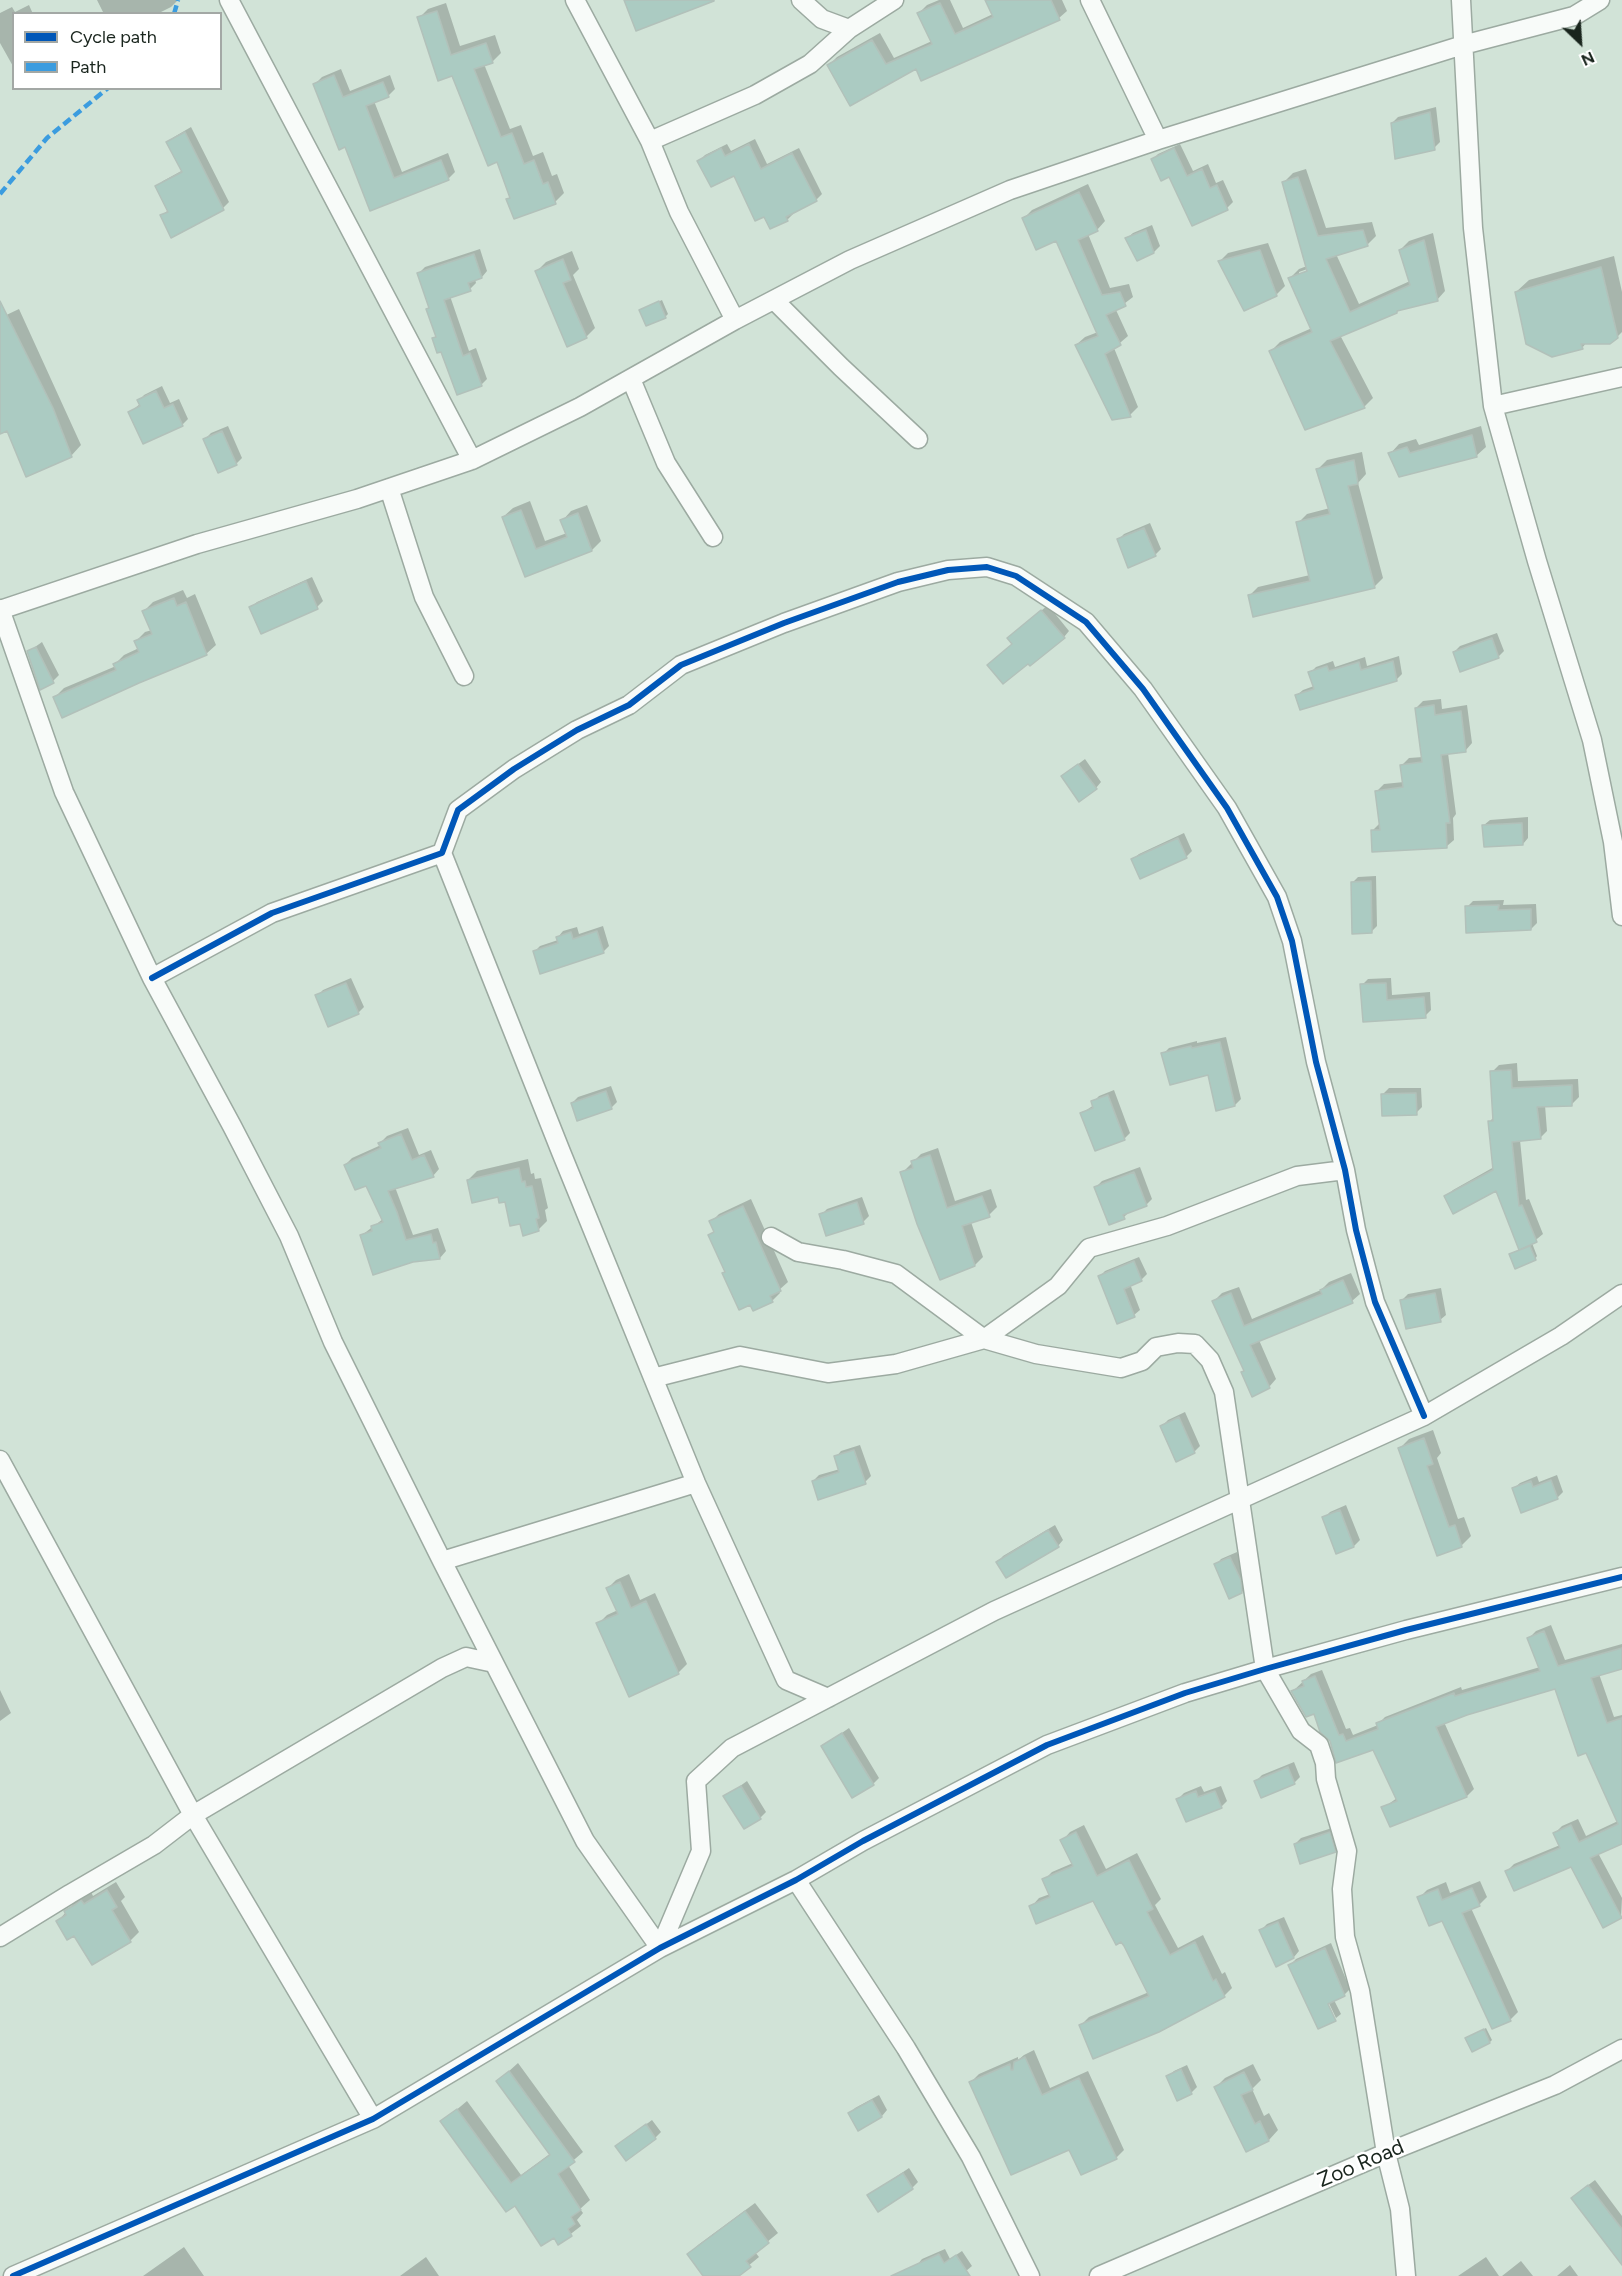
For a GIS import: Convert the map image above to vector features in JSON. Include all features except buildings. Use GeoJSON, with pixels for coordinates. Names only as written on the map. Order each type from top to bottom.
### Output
{"type":"FeatureCollection","features":[{"type":"Feature","properties":{"kind":"street"},"geometry":{"type":"LineString","coordinates":[[230,0],[472,460]]}},
{"type":"Feature","properties":{"kind":"street"},"geometry":{"type":"LineString","coordinates":[[575,0],[650,141],[679,212],[735,320]]}},
{"type":"Feature","properties":{"kind":"street"},"geometry":{"type":"LineString","coordinates":[[801,0],[822,19],[849,29]]}},
{"type":"Feature","properties":{"kind":"street"},"geometry":{"type":"LineString","coordinates":[[650,141],[755,95],[810,64],[849,29],[894,0]]}},
{"type":"Feature","properties":{"kind":"street"},"geometry":{"type":"LineString","coordinates":[[1090,0],[1158,140]]}},
{"type":"Feature","properties":{"kind":"street"},"geometry":{"type":"LineString","coordinates":[[1461,0],[1473,228],[1492,406],[1592,740],[1613,842],[1622,916]]}},
{"type":"Feature","properties":{"kind":"street"},"geometry":{"type":"LineString","coordinates":[[660,1948],[585,1841],[333,1342],[289,1236],[152,978],[64,792],[0,609],[197,544],[389,488],[472,460],[580,407],[735,320],[850,260],[1010,190],[1158,140],[1463,45],[1574,16],[1600,0]]}},
{"type":"Feature","properties":{"kind":"street"},"geometry":{"type":"LineString","coordinates":[[774,300],[841,368],[918,439]]}},
{"type":"Feature","properties":{"kind":"street"},"geometry":{"type":"LineString","coordinates":[[1492,406],[1622,377]]}},
{"type":"Feature","properties":{"kind":"street"},"geometry":{"type":"LineString","coordinates":[[631,379],[666,463],[713,537]]}},
{"type":"Feature","properties":{"kind":"street"},"geometry":{"type":"LineString","coordinates":[[389,488],[424,597],[464,676]]}},
{"type":"Feature","properties":{"kind":"street"},"geometry":{"type":"LineString","coordinates":[[828,1698],[786,1680],[696,1483],[442,853],[458,810],[514,769],[568,736],[629,705],[681,665],[784,623],[898,582],[948,570],[987,567],[1016,576],[1086,622],[1143,689],[1227,808],[1277,897],[1292,941],[1316,1062],[1345,1170],[1356,1230],[1375,1302],[1424,1416]]}},
{"type":"Feature","properties":{"kind":"street"},"geometry":{"type":"LineString","coordinates":[[152,978],[272,913],[442,853]]}},
{"type":"Feature","properties":{"kind":"street"},"geometry":{"type":"LineString","coordinates":[[653,1378],[740,1356],[828,1373],[896,1364],[984,1339],[1058,1286],[1089,1248],[1167,1226],[1297,1176],[1345,1170]]}},
{"type":"Feature","properties":{"kind":"street"},"geometry":{"type":"LineString","coordinates":[[771,1237],[798,1252],[843,1260],[896,1274],[984,1339],[1036,1354],[1121,1368],[1142,1361],[1156,1347],[1178,1343],[1195,1344],[1209,1360],[1224,1392],[1265,1669],[1301,1731],[1318,1745],[1325,1763],[1326,1779],[1347,1851],[1342,1889],[1345,1937],[1360,1991],[1386,2153],[1400,2210],[1406,2276]]}},
{"type":"Feature","properties":{"kind":"street"},"geometry":{"type":"LineString","coordinates":[[660,1948],[700,1851],[696,1781],[732,1748],[994,1611],[1424,1416],[1561,1336],[1622,1294]]}},
{"type":"Feature","properties":{"kind":"street"},"geometry":{"type":"LineString","coordinates":[[0,1460],[192,1815],[373,2119]]}},
{"type":"Feature","properties":{"kind":"street"},"geometry":{"type":"LineString","coordinates":[[442,1561],[696,1483]]}},
{"type":"Feature","properties":{"kind":"street"},"geometry":{"type":"LineString","coordinates":[[13,2276],[373,2119],[660,1948],[796,1880],[863,1841],[1047,1745],[1185,1694],[1265,1669],[1406,1630],[1622,1577]]}},
{"type":"Feature","properties":{"kind":"street"},"geometry":{"type":"LineString","coordinates":[[0,1937],[154,1845],[192,1815],[442,1668],[466,1657],[494,1664]]}},
{"type":"Feature","properties":{"kind":"street"},"geometry":{"type":"LineString","coordinates":[[796,1880],[906,2048],[971,2157],[1030,2276]]}},
{"type":"Feature","properties":{"kind":"street","name":"Zoo Road"},"geometry":{"type":"LineString","coordinates":[[1099,2276],[1386,2153],[1556,2085],[1622,2049]]}},
{"type":"Feature","properties":{"kind":"marked path"},"geometry":{"type":"LineString","coordinates":[[175,12],[178,0]]}},
{"type":"Feature","properties":{"kind":"marked path"},"geometry":{"type":"LineString","coordinates":[[0,194],[47,138],[106,90]]}},
{"type":"Feature","properties":{"kind":"cycle path"},"geometry":{"type":"LineString","coordinates":[[152,978],[272,913],[442,853],[458,810],[514,769],[577,730],[629,705],[681,665],[784,623],[898,582],[948,570],[987,567],[1016,576],[1086,622],[1143,689],[1227,808],[1277,897],[1292,941],[1316,1062],[1345,1170],[1356,1230],[1375,1302],[1424,1416]]}},
{"type":"Feature","properties":{"kind":"cycle path"},"geometry":{"type":"LineString","coordinates":[[13,2276],[373,2119],[660,1948],[796,1880],[863,1841],[1047,1745],[1185,1693],[1265,1669],[1406,1630],[1622,1577]]}}]}
